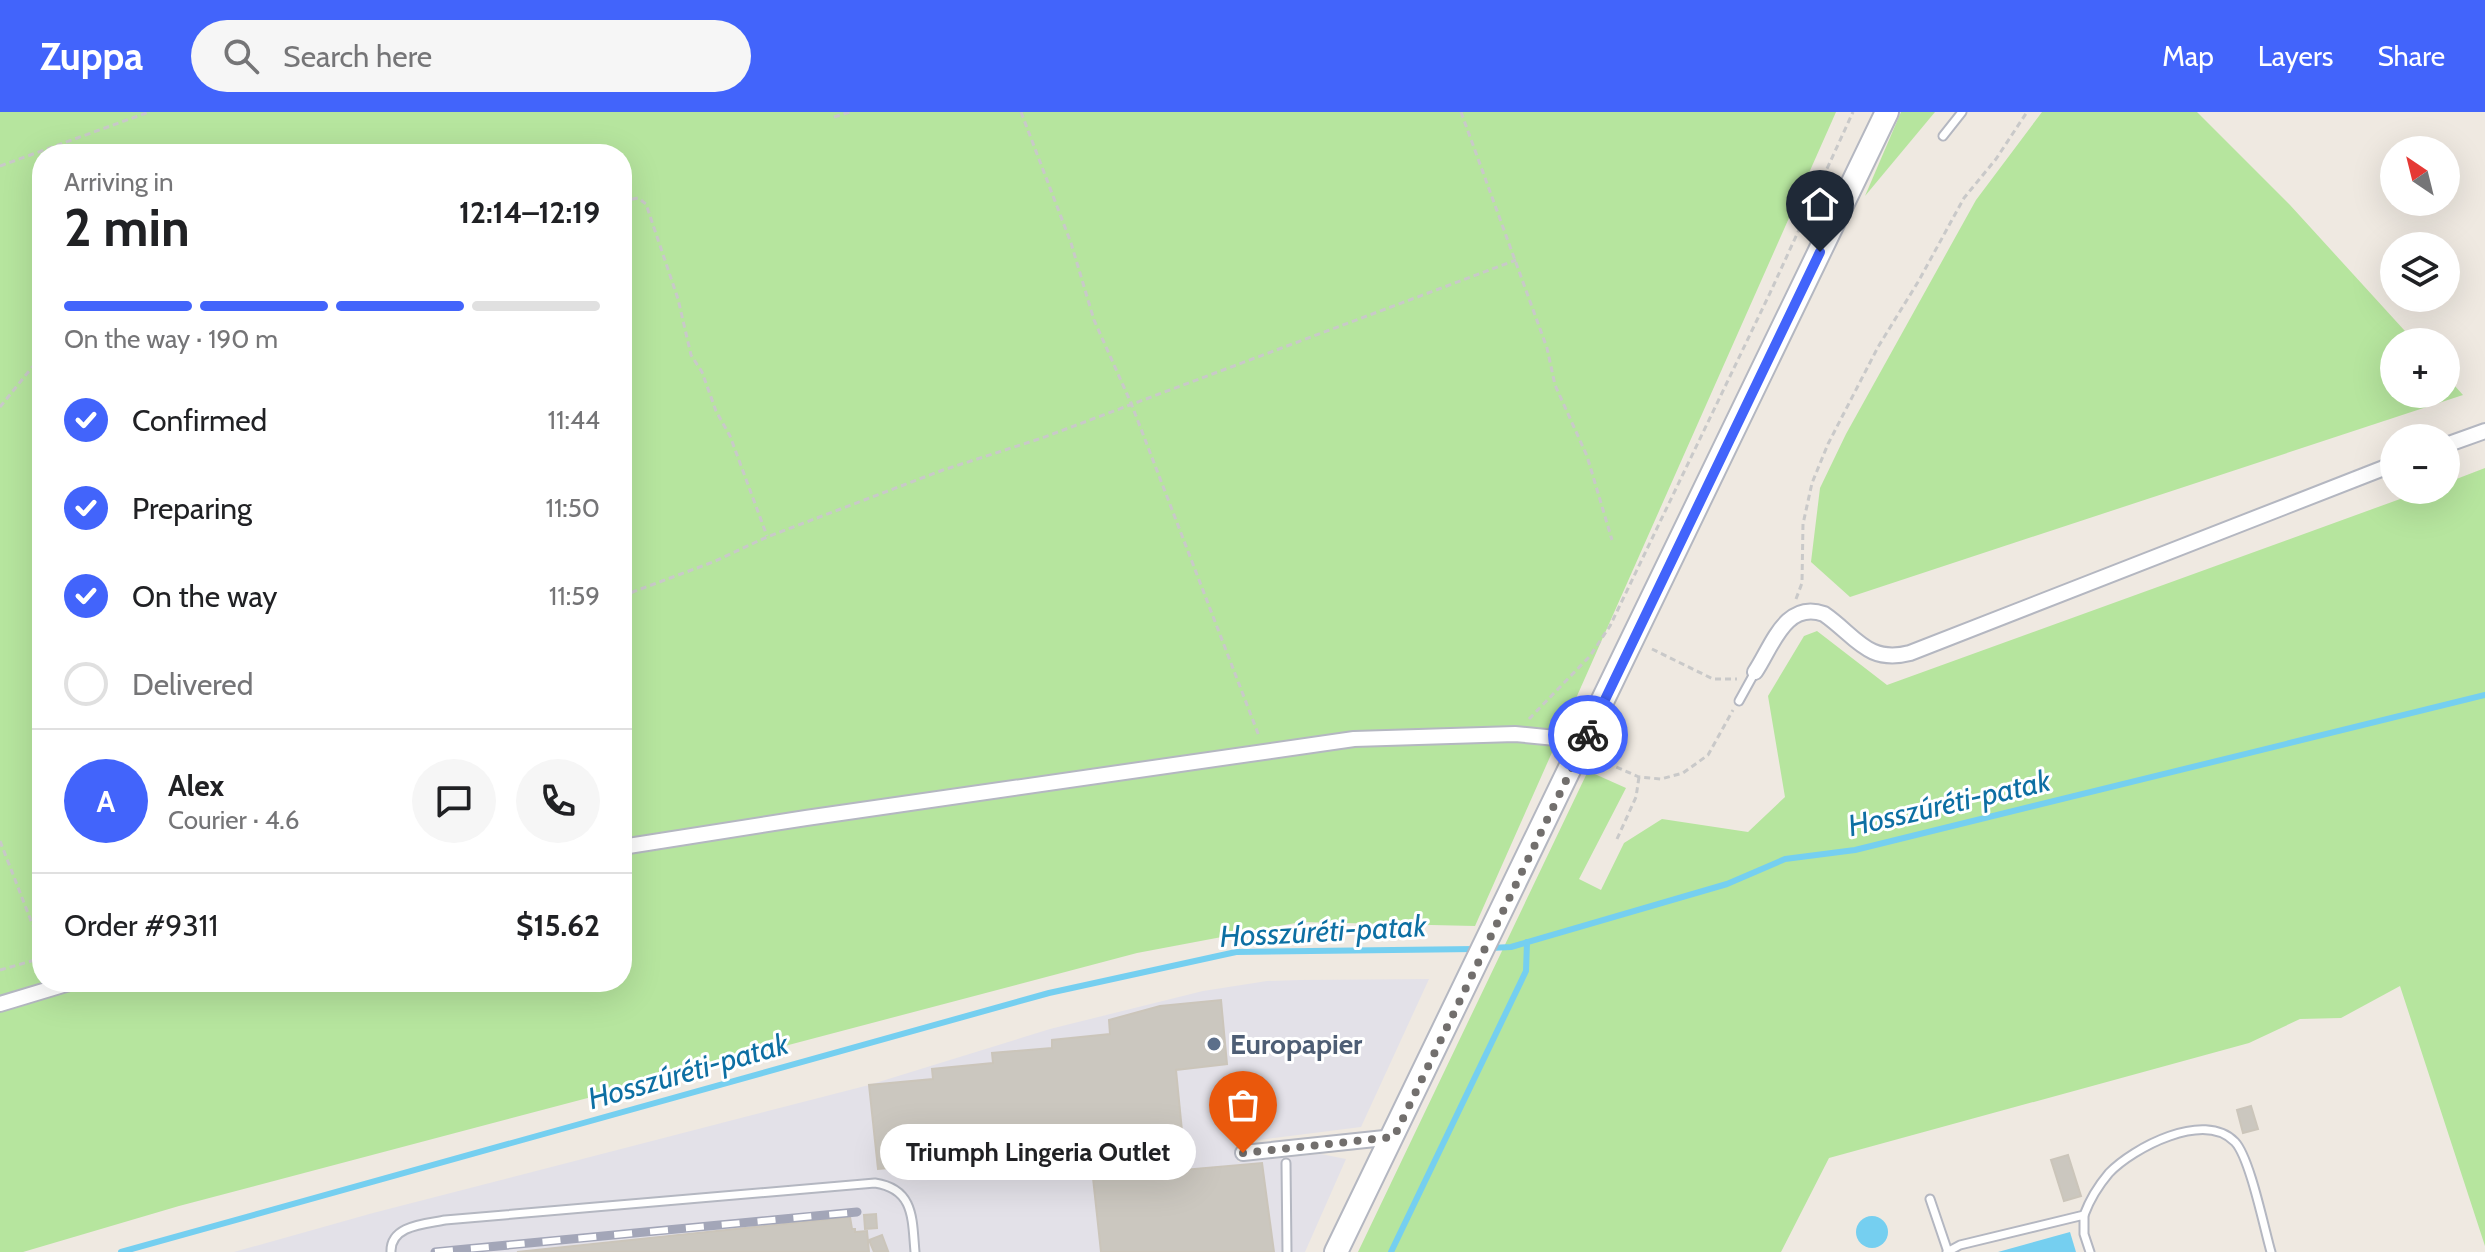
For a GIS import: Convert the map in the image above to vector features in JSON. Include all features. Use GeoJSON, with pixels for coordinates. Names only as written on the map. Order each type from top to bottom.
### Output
{"type":"FeatureCollection","features":[{"type":"Feature","properties":{"kind":"street"},"geometry":{"type":"LineString","coordinates":[[1336,1252],[1887,112]]}},
{"type":"Feature","properties":{"kind":"street"},"geometry":{"type":"LineString","coordinates":[[2460,440],[2485,431]]}},
{"type":"Feature","properties":{"kind":"street"},"geometry":{"type":"LineString","coordinates":[[1755,672],[1781,627],[1798,613],[1816,611],[1834,621],[1872,653],[1895,657],[2380,469]]}},
{"type":"Feature","properties":{"kind":"street"},"geometry":{"type":"LineString","coordinates":[[632,846],[1354,739],[1515,734],[1556,738],[1581,750]]}},
{"type":"Feature","properties":{"kind":"street"},"geometry":{"type":"LineString","coordinates":[[0,1004],[40,992]]}},
{"type":"Feature","properties":{"kind":"street"},"geometry":{"type":"LineString","coordinates":[[1243,1153],[1394,1137]]}},
{"type":"Feature","properties":{"kind":"lane"},"geometry":{"type":"LineString","coordinates":[[1943,136],[1962,112]]}},
{"type":"Feature","properties":{"kind":"lane"},"geometry":{"type":"LineString","coordinates":[[1739,701],[1755,672]]}},
{"type":"Feature","properties":{"kind":"lane"},"geometry":{"type":"LineString","coordinates":[[2090,1252],[2084,1234],[2084,1215],[2105,1178],[2136,1152],[2160,1140],[2179,1133],[2214,1130],[2230,1138],[2242,1151],[2271,1252]]}},
{"type":"Feature","properties":{"kind":"lane"},"geometry":{"type":"LineString","coordinates":[[1286,1163],[1287,1252]]}},
{"type":"Feature","properties":{"kind":"lane"},"geometry":{"type":"LineString","coordinates":[[391,1252],[395,1238],[407,1228],[445,1220],[875,1183],[892,1187],[908,1204],[915,1252]]}},
{"type":"Feature","properties":{"kind":"lane"},"geometry":{"type":"LineString","coordinates":[[1930,1199],[1948,1252],[1960,1245],[2084,1215]]}},
{"type":"Feature","properties":{"kind":"path"},"geometry":{"type":"LineString","coordinates":[[59,144],[149,112]]}},
{"type":"Feature","properties":{"kind":"path"},"geometry":{"type":"LineString","coordinates":[[834,117],[850,112]]}},
{"type":"Feature","properties":{"kind":"path"},"geometry":{"type":"LineString","coordinates":[[1021,112],[1071,243],[1094,320],[1131,403],[1264,751]]}},
{"type":"Feature","properties":{"kind":"path"},"geometry":{"type":"LineString","coordinates":[[1461,112],[1547,348],[1555,385],[1587,456],[1612,540]]}},
{"type":"Feature","properties":{"kind":"path"},"geometry":{"type":"LineString","coordinates":[[1515,734],[1590,656],[1610,626],[1757,321],[1853,112]]}},
{"type":"Feature","properties":{"kind":"path"},"geometry":{"type":"LineString","coordinates":[[1790,618],[1802,583],[1803,524],[1812,483],[1828,444],[1878,347],[1964,198],[1996,159],[2027,112]]}},
{"type":"Feature","properties":{"kind":"path"},"geometry":{"type":"LineString","coordinates":[[0,166],[32,154]]}},
{"type":"Feature","properties":{"kind":"path"},"geometry":{"type":"LineString","coordinates":[[632,199],[638,198],[646,204],[678,299],[691,355],[702,372],[716,411],[730,436],[767,537]]}},
{"type":"Feature","properties":{"kind":"path"},"geometry":{"type":"LineString","coordinates":[[632,592],[713,562],[767,537],[1516,260]]}},
{"type":"Feature","properties":{"kind":"path"},"geometry":{"type":"LineString","coordinates":[[0,407],[32,367]]}},
{"type":"Feature","properties":{"kind":"path"},"geometry":{"type":"LineString","coordinates":[[1634,639],[1713,679],[1736,680],[1755,672]]}},
{"type":"Feature","properties":{"kind":"path"},"geometry":{"type":"LineString","coordinates":[[1581,750],[1639,777],[1661,779],[1683,773],[1708,755],[1739,701]]}},
{"type":"Feature","properties":{"kind":"path"},"geometry":{"type":"LineString","coordinates":[[1617,839],[1636,797],[1639,777]]}},
{"type":"Feature","properties":{"kind":"path"},"geometry":{"type":"LineString","coordinates":[[0,841],[32,923]]}},
{"type":"Feature","properties":{"kind":"path"},"geometry":{"type":"LineString","coordinates":[[0,970],[32,961]]}},
{"type":"Feature","properties":{"kind":"shaded area"},"geometry":{"type":"Polygon","coordinates":[[[1429,979],[1361,1127],[1235,1143],[1238,1162],[1321,1154],[1346,1159],[1305,1252],[234,1252],[869,1085],[1050,1029],[1203,991],[1267,981],[1429,979]]]}},
{"type":"Feature","properties":{"kind":"green space"},"geometry":{"type":"Polygon","coordinates":[[[0,112],[1836,112],[1475,926],[1301,922],[1137,953],[179,1206],[23,1252],[0,1252],[0,112]]]}},
{"type":"Feature","properties":{"kind":"green space"},"geometry":{"type":"Polygon","coordinates":[[[1901,112],[1935,112],[1865,196],[1901,112]]]}},
{"type":"Feature","properties":{"kind":"green space"},"geometry":{"type":"Polygon","coordinates":[[[2042,112],[2197,112],[2290,205],[2380,304],[2380,312],[2388,312],[2402,328],[2380,328],[2380,408],[2424,408],[1850,597],[1811,562],[1820,488],[1846,434],[1976,200],[2042,112]]]}},
{"type":"Feature","properties":{"kind":"green space"},"geometry":{"type":"Polygon","coordinates":[[[2485,468],[2485,1246],[2400,986],[2341,1018],[2300,1019],[2249,1043],[1829,1158],[1781,1252],[1358,1252],[1588,771],[1626,788],[1579,879],[1601,890],[1624,843],[1662,819],[1748,832],[1785,797],[1768,696],[1804,636],[1817,631],[1887,685],[2386,504],[2460,504],[2460,478],[2485,468]]]}},
{"type":"Feature","properties":{"kind":"water"},"geometry":{"type":"Polygon","coordinates":[[[1872,1216],[1883,1221],[1888,1232],[1883,1243],[1872,1248],[1861,1243],[1856,1232],[1861,1221],[1872,1216]]]}},
{"type":"Feature","properties":{"kind":"water"},"geometry":{"type":"Polygon","coordinates":[[[2070,1232],[2076,1252],[1998,1252],[2070,1232]]]}},
{"type":"Feature","properties":{"kind":"building"},"geometry":{"type":"Polygon","coordinates":[[[1221,1000],[1227,1064],[1176,1070],[1183,1141],[1122,1147],[1121,1144],[878,1169],[869,1085],[933,1079],[932,1069],[993,1063],[992,1053],[1052,1048],[1052,1040],[1110,1034],[1109,1020],[1160,1006],[1221,1000]]]}},
{"type":"Feature","properties":{"kind":"building"},"geometry":{"type":"Polygon","coordinates":[[[2251,1106],[2258,1129],[2243,1133],[2237,1110],[2251,1106]]]}},
{"type":"Feature","properties":{"kind":"building"},"geometry":{"type":"Polygon","coordinates":[[[2068,1155],[2081,1196],[2064,1201],[2051,1160],[2068,1155]]]}},
{"type":"Feature","properties":{"kind":"building"},"geometry":{"type":"Polygon","coordinates":[[[1262,1163],[1274,1252],[1101,1252],[1093,1178],[1262,1163]]]}},
{"type":"Feature","properties":{"kind":"building"},"geometry":{"type":"Polygon","coordinates":[[[876,1214],[877,1228],[865,1229],[864,1215],[876,1214]]]}},
{"type":"Feature","properties":{"kind":"building"},"geometry":{"type":"Polygon","coordinates":[[[850,1217],[855,1232],[867,1231],[869,1252],[517,1252],[850,1217]]]}},
{"type":"Feature","properties":{"kind":"building"},"geometry":{"type":"Polygon","coordinates":[[[882,1235],[888,1251],[874,1252],[869,1240],[882,1235]]]}},
{"type":"Feature","properties":{"kind":"waterway","name":"Hosszúréti-patak"},"geometry":{"type":"LineString","coordinates":[[1490,948],[1511,947],[1727,884],[1785,859],[1855,850],[2485,695]]}},
{"type":"Feature","properties":{"kind":"waterway"},"geometry":{"type":"LineString","coordinates":[[1391,1252],[1526,971],[1527,942]]}},
{"type":"Feature","properties":{"kind":"waterway","name":"Hosszúréti-patak"},"geometry":{"type":"LineString","coordinates":[[121,1252],[1049,993],[1236,952],[1475,949]]}},
{"type":"Feature","properties":{"kind":"railway"},"geometry":{"type":"LineString","coordinates":[[435,1252],[857,1212]]}},
{"type":"Feature","properties":{"kind":"way so far"},"geometry":{"type":"LineString","coordinates":[[1243,1153],[1394,1137],[1588,735]]}},
{"type":"Feature","properties":{"kind":"place","name":"Europapier"},"geometry":{"type":"Point","coordinates":[1214,1044]}},
{"type":"Feature","properties":{"kind":"place","name":"Triumph Lingeria Outlet"},"geometry":{"type":"Point","coordinates":[1243,1153]}},
{"type":"Feature","properties":{"kind":"route"},"geometry":{"type":"LineString","coordinates":[[1588,735],[1820,252]]}}]}
